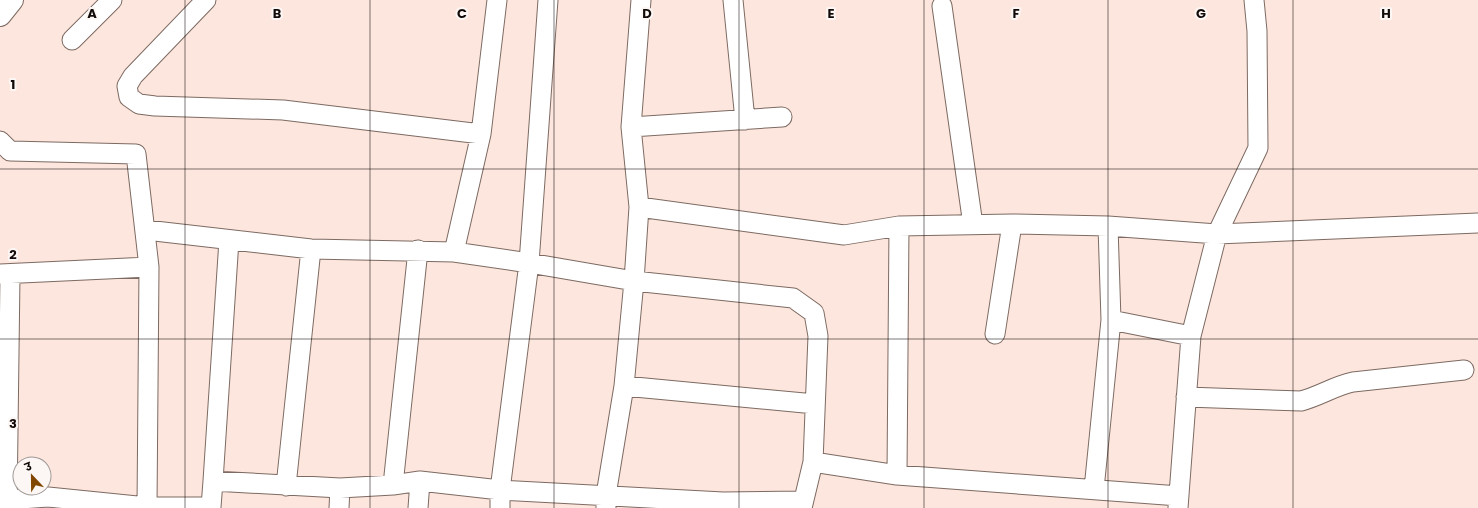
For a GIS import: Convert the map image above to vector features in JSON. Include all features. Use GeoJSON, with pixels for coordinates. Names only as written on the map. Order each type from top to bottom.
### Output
{"type":"FeatureCollection","features":[{"type":"Feature","properties":{"kind":"street"},"geometry":{"type":"LineString","coordinates":[[0,15],[12,0]]}},
{"type":"Feature","properties":{"kind":"street"},"geometry":{"type":"LineString","coordinates":[[72,40],[112,0]]}},
{"type":"Feature","properties":{"kind":"street"},"geometry":{"type":"LineString","coordinates":[[206,0],[133,76],[127,86],[129,97],[139,104],[154,106],[284,110],[481,134]]}},
{"type":"Feature","properties":{"kind":"street"},"geometry":{"type":"LineString","coordinates":[[454,252],[481,134],[497,0]]}},
{"type":"Feature","properties":{"kind":"street"},"geometry":{"type":"LineString","coordinates":[[500,499],[528,263],[548,0]]}},
{"type":"Feature","properties":{"kind":"street"},"geometry":{"type":"LineString","coordinates":[[606,502],[624,386],[634,281],[639,207],[631,127],[641,0]]}},
{"type":"Feature","properties":{"kind":"street"},"geometry":{"type":"LineString","coordinates":[[733,0],[745,120]]}},
{"type":"Feature","properties":{"kind":"street"},"geometry":{"type":"LineString","coordinates":[[813,462],[897,475],[1094,489],[1178,502],[1191,336],[1217,234],[1258,148],[1257,31],[1254,0]]}},
{"type":"Feature","properties":{"kind":"street"},"geometry":{"type":"LineString","coordinates":[[942,6],[973,225]]}},
{"type":"Feature","properties":{"kind":"street"},"geometry":{"type":"LineString","coordinates":[[631,127],[782,118]]}},
{"type":"Feature","properties":{"kind":"street"},"geometry":{"type":"LineString","coordinates":[[0,141],[10,151],[136,154],[146,230],[149,267],[148,507]]}},
{"type":"Feature","properties":{"kind":"street"},"geometry":{"type":"LineString","coordinates":[[639,207],[844,235],[899,226],[1012,224],[1108,226],[1217,234],[1478,223]]}},
{"type":"Feature","properties":{"kind":"street"},"geometry":{"type":"LineString","coordinates":[[995,334],[1012,224]]}},
{"type":"Feature","properties":{"kind":"street"},"geometry":{"type":"LineString","coordinates":[[897,475],[899,226]]}},
{"type":"Feature","properties":{"kind":"street"},"geometry":{"type":"LineString","coordinates":[[1094,489],[1111,320],[1108,226]]}},
{"type":"Feature","properties":{"kind":"street"},"geometry":{"type":"LineString","coordinates":[[146,230],[311,249],[418,250],[454,252],[634,281],[793,298],[814,313],[816,320],[818,336],[813,462],[802,504],[723,505],[500,499],[420,481],[393,485],[340,488],[212,481]]}},
{"type":"Feature","properties":{"kind":"street"},"geometry":{"type":"LineString","coordinates":[[149,267],[5,275],[7,504],[48,498],[148,507],[211,507],[229,240]]}},
{"type":"Feature","properties":{"kind":"street"},"geometry":{"type":"LineString","coordinates":[[286,486],[311,249]]}},
{"type":"Feature","properties":{"kind":"street"},"geometry":{"type":"LineString","coordinates":[[393,485],[418,250]]}},
{"type":"Feature","properties":{"kind":"street"},"geometry":{"type":"LineString","coordinates":[[1111,320],[1191,336]]}},
{"type":"Feature","properties":{"kind":"street"},"geometry":{"type":"LineString","coordinates":[[1186,397],[1301,401],[1319,396],[1335,386],[1353,382],[1464,370]]}},
{"type":"Feature","properties":{"kind":"street"},"geometry":{"type":"LineString","coordinates":[[624,386],[815,404]]}},
{"type":"Feature","properties":{"kind":"street"},"geometry":{"type":"LineString","coordinates":[[418,508],[420,481]]}},
{"type":"Feature","properties":{"kind":"street"},"geometry":{"type":"LineString","coordinates":[[339,508],[340,488]]}}]}
